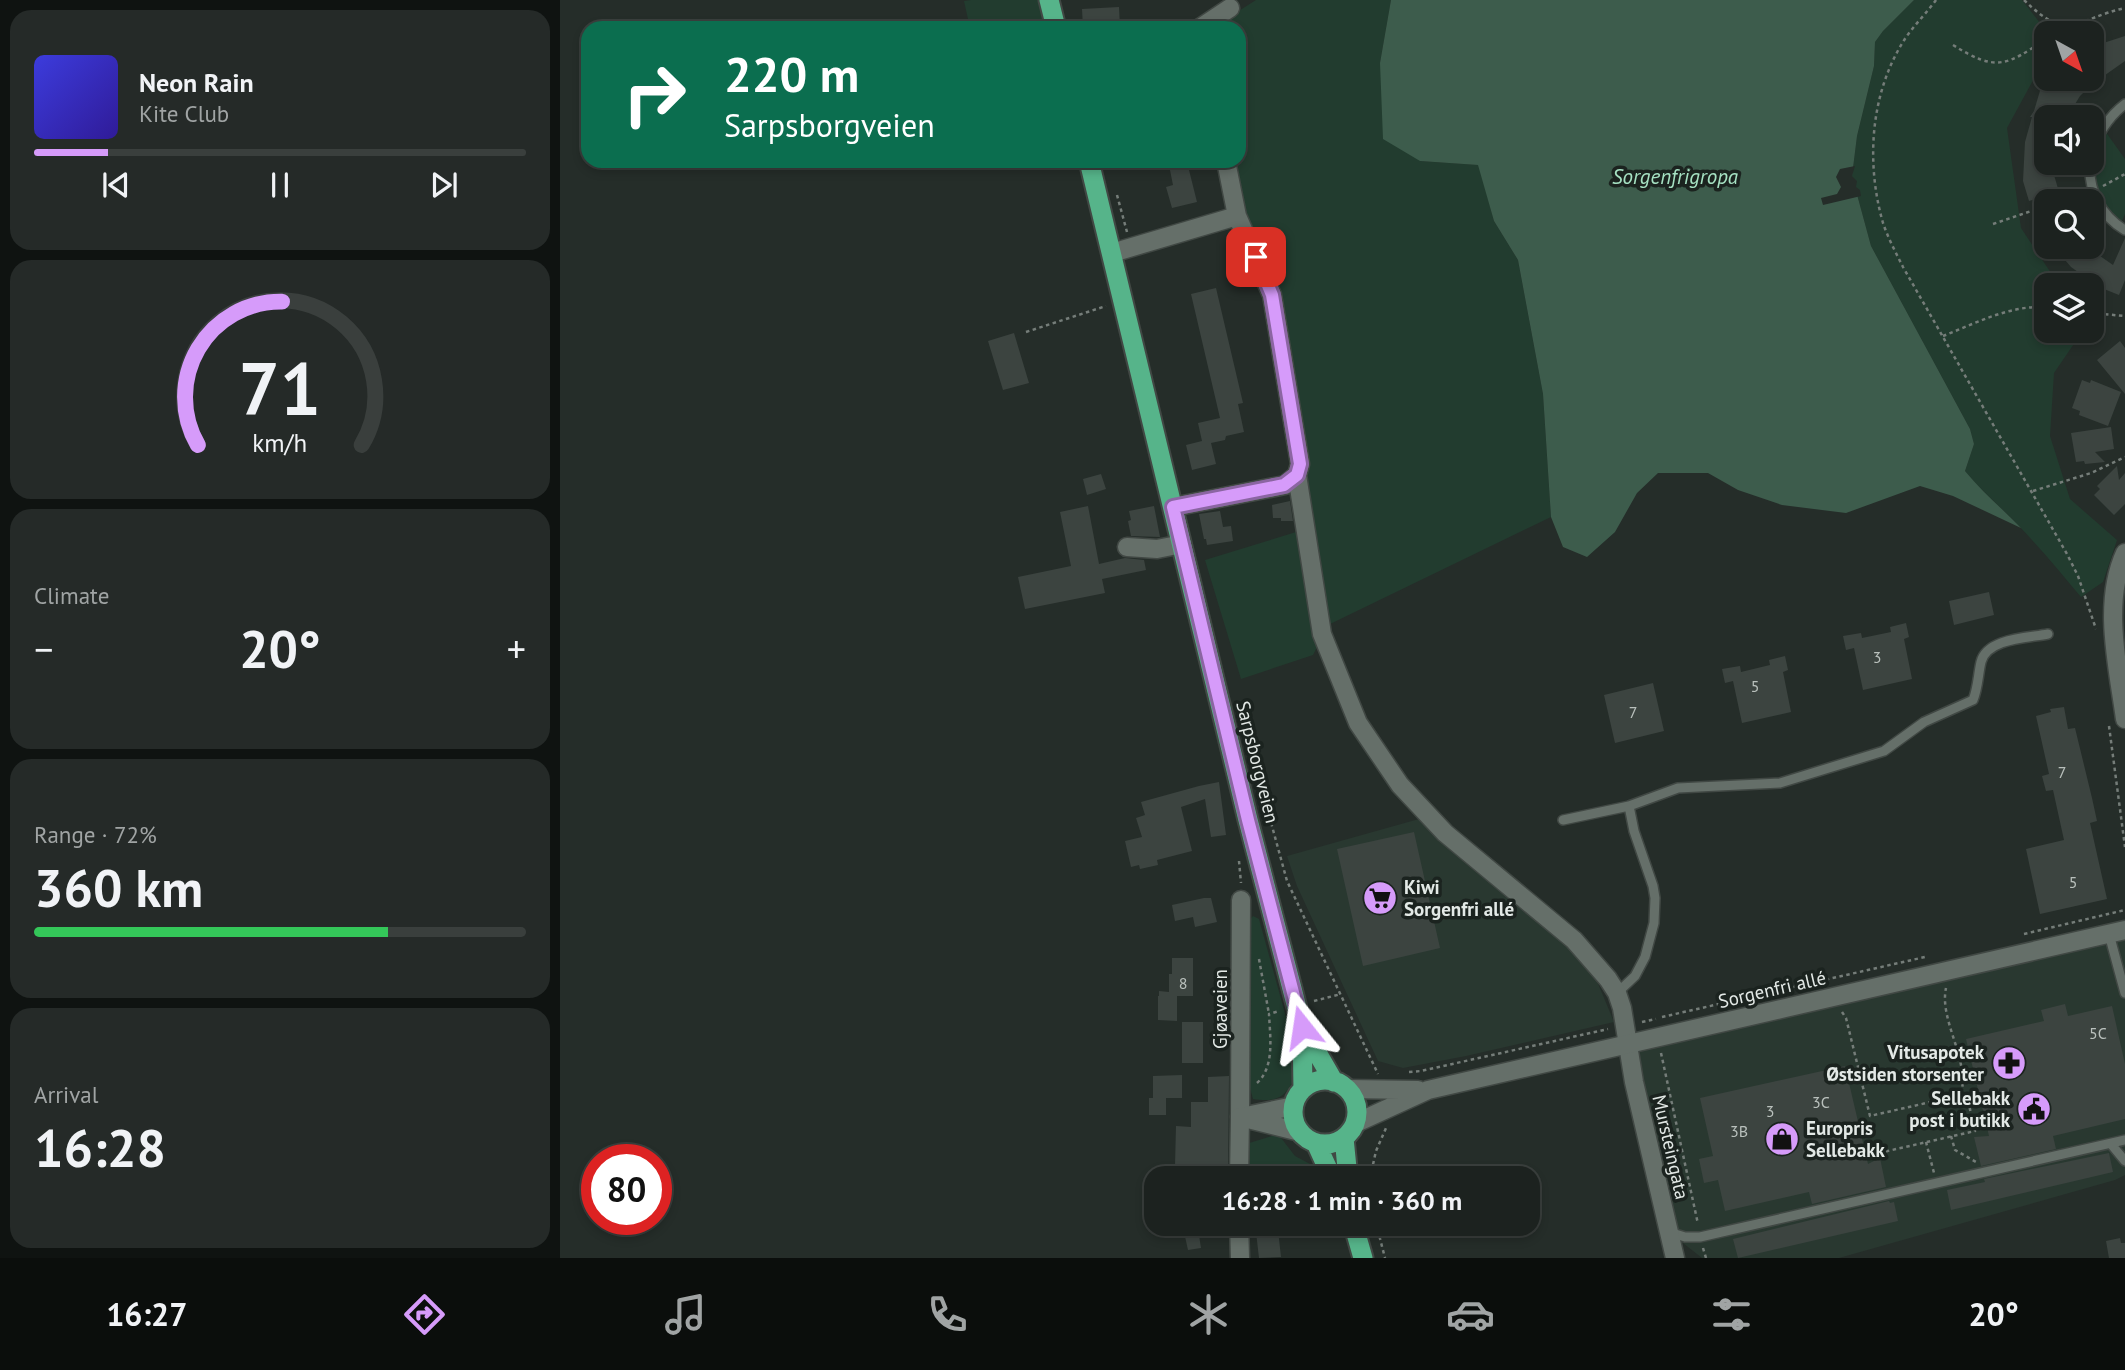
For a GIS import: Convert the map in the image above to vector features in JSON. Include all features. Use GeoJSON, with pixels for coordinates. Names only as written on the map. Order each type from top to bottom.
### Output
{"type":"FeatureCollection","features":[{"type":"Feature","properties":{"kind":"highway"},"geometry":{"type":"LineString","coordinates":[[1049,0],[1054,21]]}},
{"type":"Feature","properties":{"kind":"highway","name":"Sarpsborgveien"},"geometry":{"type":"LineString","coordinates":[[1092,168],[1122,250],[1123,301],[1248,820],[1302,1027],[1299,1098]]}},
{"type":"Feature","properties":{"kind":"highway","name":"Sarpsborgveien"},"geometry":{"type":"LineString","coordinates":[[1302,1027],[1340,1085]]}},
{"type":"Feature","properties":{"kind":"highway"},"geometry":{"type":"LineString","coordinates":[[1327,1166],[1316,1143],[1300,1132],[1294,1115],[1299,1098],[1313,1083],[1323,1081],[1340,1085],[1356,1104],[1357,1114],[1350,1131],[1349,1166]]}},
{"type":"Feature","properties":{"kind":"highway"},"geometry":{"type":"LineString","coordinates":[[1316,1143],[1335,1143],[1350,1131]]}},
{"type":"Feature","properties":{"kind":"highway"},"geometry":{"type":"LineString","coordinates":[[1357,1236],[1363,1258]]}},
{"type":"Feature","properties":{"kind":"street"},"geometry":{"type":"LineString","coordinates":[[1210,21],[1233,6]]}},
{"type":"Feature","properties":{"kind":"street"},"geometry":{"type":"LineString","coordinates":[[1227,168],[1237,216],[1272,295],[1300,464],[1297,475],[1322,634],[1358,723],[1400,785],[1445,833],[1574,940],[1617,993]]}},
{"type":"Feature","properties":{"kind":"street"},"geometry":{"type":"LineString","coordinates":[[1122,250],[1237,216]]}},
{"type":"Feature","properties":{"kind":"street"},"geometry":{"type":"LineString","coordinates":[[1173,507],[1284,485],[1297,475]]}},
{"type":"Feature","properties":{"kind":"street"},"geometry":{"type":"LineString","coordinates":[[1127,547],[1157,549],[1182,544]]}},
{"type":"Feature","properties":{"kind":"street"},"geometry":{"type":"LineString","coordinates":[[2125,553],[2116,584],[2112,632],[2125,719]]}},
{"type":"Feature","properties":{"kind":"street","name":"Gjøaveien"},"geometry":{"type":"LineString","coordinates":[[1239,1166],[1241,900]]}},
{"type":"Feature","properties":{"kind":"street","name":"Sorgenfri allé"},"geometry":{"type":"LineString","coordinates":[[1428,1090],[1657,1038],[1824,989],[2117,932]]}},
{"type":"Feature","properties":{"kind":"street","name":"Mursteingata"},"geometry":{"type":"LineString","coordinates":[[1617,993],[1634,1082],[1675,1258]]}},
{"type":"Feature","properties":{"kind":"street"},"geometry":{"type":"LineString","coordinates":[[1340,1085],[1383,1079],[1428,1090]]}},
{"type":"Feature","properties":{"kind":"street"},"geometry":{"type":"LineString","coordinates":[[1350,1131],[1387,1107],[1428,1090]]}},
{"type":"Feature","properties":{"kind":"street"},"geometry":{"type":"LineString","coordinates":[[1240,1117],[1299,1098]]}},
{"type":"Feature","properties":{"kind":"street"},"geometry":{"type":"LineString","coordinates":[[1240,1117],[1300,1132]]}},
{"type":"Feature","properties":{"kind":"street"},"geometry":{"type":"LineString","coordinates":[[1239,1236],[1240,1258]]}},
{"type":"Feature","properties":{"kind":"lane"},"geometry":{"type":"LineString","coordinates":[[2104,126],[2125,104]]}},
{"type":"Feature","properties":{"kind":"lane"},"geometry":{"type":"LineString","coordinates":[[2091,175],[2092,189],[2098,201],[2110,219],[2125,230]]}},
{"type":"Feature","properties":{"kind":"lane"},"geometry":{"type":"LineString","coordinates":[[1563,820],[1629,806],[1678,788],[1780,783],[1884,751],[1924,722],[1973,700],[1982,658],[1989,649],[2008,641],[2048,634]]}},
{"type":"Feature","properties":{"kind":"lane"},"geometry":{"type":"LineString","coordinates":[[1617,993],[1635,976],[1645,957],[1654,922],[1653,887],[1634,831],[1629,806]]}},
{"type":"Feature","properties":{"kind":"lane"},"geometry":{"type":"LineString","coordinates":[[2117,932],[2125,993]]}},
{"type":"Feature","properties":{"kind":"lane"},"geometry":{"type":"LineString","coordinates":[[1669,1232],[1685,1237],[1700,1237],[2125,1140]]}},
{"type":"Feature","properties":{"kind":"lane"},"geometry":{"type":"LineString","coordinates":[[2111,1144],[2125,1161]]}},
{"type":"Feature","properties":{"kind":"path"},"geometry":{"type":"LineString","coordinates":[[1936,0],[1912,29],[1894,58],[1880,99],[1873,161],[1874,183],[1884,226],[1903,267],[2078,576],[2098,635]]}},
{"type":"Feature","properties":{"kind":"path"},"geometry":{"type":"LineString","coordinates":[[2024,0],[2052,21]]}},
{"type":"Feature","properties":{"kind":"path"},"geometry":{"type":"LineString","coordinates":[[2086,21],[2125,8]]}},
{"type":"Feature","properties":{"kind":"path"},"geometry":{"type":"LineString","coordinates":[[1953,45],[1973,57],[1997,63],[2017,58],[2034,47]]}},
{"type":"Feature","properties":{"kind":"path"},"geometry":{"type":"LineString","coordinates":[[1115,186],[1122,250]]}},
{"type":"Feature","properties":{"kind":"path"},"geometry":{"type":"LineString","coordinates":[[1993,223],[2034,210]]}},
{"type":"Feature","properties":{"kind":"path"},"geometry":{"type":"LineString","coordinates":[[1026,332],[1123,301]]}},
{"type":"Feature","properties":{"kind":"path"},"geometry":{"type":"LineString","coordinates":[[1943,337],[1997,314],[2034,306]]}},
{"type":"Feature","properties":{"kind":"path"},"geometry":{"type":"LineString","coordinates":[[2104,314],[2125,316]]}},
{"type":"Feature","properties":{"kind":"path"},"geometry":{"type":"LineString","coordinates":[[2032,491],[2091,473],[2125,457]]}},
{"type":"Feature","properties":{"kind":"path"},"geometry":{"type":"LineString","coordinates":[[1246,731],[1287,881],[1383,1079]]}},
{"type":"Feature","properties":{"kind":"path"},"geometry":{"type":"LineString","coordinates":[[2017,936],[2125,910]]}},
{"type":"Feature","properties":{"kind":"path"},"geometry":{"type":"LineString","coordinates":[[1400,1073],[1421,1071],[1624,1025],[1824,989],[1926,957]]}},
{"type":"Feature","properties":{"kind":"path"},"geometry":{"type":"LineString","coordinates":[[1948,984],[1944,996],[1965,1081],[1961,1095]]}},
{"type":"Feature","properties":{"kind":"path"},"geometry":{"type":"LineString","coordinates":[[1824,989],[1829,1009],[1840,1011],[1846,1018],[1870,1116],[1961,1095]]}},
{"type":"Feature","properties":{"kind":"path"},"geometry":{"type":"LineString","coordinates":[[1308,1003],[1341,994]]}},
{"type":"Feature","properties":{"kind":"path"},"geometry":{"type":"LineString","coordinates":[[1241,1090],[1261,1081],[1270,1056],[1269,1014],[1286,1009]]}},
{"type":"Feature","properties":{"kind":"path"},"geometry":{"type":"LineString","coordinates":[[1657,1038],[1706,1258]]}},
{"type":"Feature","properties":{"kind":"path"},"geometry":{"type":"LineString","coordinates":[[1879,1153],[1975,1130],[1969,1105],[1961,1095]]}},
{"type":"Feature","properties":{"kind":"path"},"geometry":{"type":"LineString","coordinates":[[1373,1166],[1389,1120],[1387,1107]]}},
{"type":"Feature","properties":{"kind":"path"},"geometry":{"type":"LineString","coordinates":[[1951,1136],[1955,1150],[1979,1163],[1982,1173]]}},
{"type":"Feature","properties":{"kind":"path"},"geometry":{"type":"LineString","coordinates":[[1926,1142],[1932,1166]]}},
{"type":"Feature","properties":{"kind":"path"},"geometry":{"type":"LineString","coordinates":[[1379,1236],[1385,1258]]}},
{"type":"Feature","properties":{"kind":"shaded area"},"geometry":{"type":"Polygon","coordinates":[[[1049,0],[1054,21],[968,21],[964,1],[1049,0]]]}},
{"type":"Feature","properties":{"kind":"shaded area"},"geometry":{"type":"Polygon","coordinates":[[[1256,0],[1391,0],[1380,63],[1420,161],[1479,165],[1494,221],[1518,260],[1543,394],[1551,517],[1328,625],[1313,655],[1241,679],[1205,560],[1306,529],[1273,289],[1237,218],[1229,168],[1246,168],[1246,21],[1226,21],[1256,0]]]}},
{"type":"Feature","properties":{"kind":"shaded area"},"geometry":{"type":"Polygon","coordinates":[[[1914,0],[2022,0],[2038,21],[2034,21],[2034,78],[2007,128],[2021,228],[2034,248],[2034,259],[2042,259],[2051,273],[2034,273],[2034,343],[2075,343],[2054,373],[2050,436],[2070,499],[2117,540],[2103,582],[2081,597],[2051,561],[1965,471],[1974,444],[1970,429],[1871,246],[1852,176],[1857,136],[1874,66],[1875,42],[1914,0]]]}},
{"type":"Feature","properties":{"kind":"shaded area"},"geometry":{"type":"Polygon","coordinates":[[[2105,131],[2125,159],[2125,214],[2122,221],[2104,202],[2104,189],[2098,189],[2096,179],[2096,175],[2104,175],[2105,131]]]}},
{"type":"Feature","properties":{"kind":"shaded area"},"geometry":{"type":"Polygon","coordinates":[[[1419,819],[1571,950],[1597,981],[1614,1022],[1403,1068],[1378,1061],[1297,886],[1287,856],[1419,819]]]}},
{"type":"Feature","properties":{"kind":"shaded area"},"geometry":{"type":"Polygon","coordinates":[[[1253,916],[1259,919],[1300,1068],[1288,1090],[1272,1100],[1253,1099],[1250,1088],[1249,921],[1253,916]]]}},
{"type":"Feature","properties":{"kind":"shaded area"},"geometry":{"type":"Polygon","coordinates":[[[2125,930],[2125,1175],[1839,1258],[1702,1258],[1669,1232],[1628,1044],[2125,930]]]}},
{"type":"Feature","properties":{"kind":"shaded area"},"geometry":{"type":"Polygon","coordinates":[[[1278,1134],[1295,1156],[1312,1166],[1246,1166],[1246,1144],[1278,1134]]]}},
{"type":"Feature","properties":{"kind":"water","name":"Sorgenfrigropa"},"geometry":{"type":"Polygon","coordinates":[[[1391,0],[1914,0],[1875,42],[1874,66],[1857,136],[1852,176],[1871,246],[1970,429],[1974,444],[1965,471],[2021,528],[1953,496],[1920,486],[1846,513],[1782,505],[1738,490],[1708,473],[1658,473],[1637,493],[1615,532],[1587,557],[1563,547],[1551,517],[1543,394],[1518,260],[1494,221],[1478,165],[1420,161],[1383,139],[1380,63],[1391,0]]]}},
{"type":"Feature","properties":{"kind":"pier"},"geometry":{"type":"Polygon","coordinates":[[[1855,166],[1852,176],[1857,181],[1856,187],[1861,196],[1823,205],[1821,198],[1837,194],[1841,187],[1836,177],[1840,169],[1855,166]]]}},
{"type":"Feature","properties":{"kind":"building"},"geometry":{"type":"Polygon","coordinates":[[[1119,7],[1120,21],[1083,21],[1082,9],[1119,7]]]}},
{"type":"Feature","properties":{"kind":"building"},"geometry":{"type":"Polygon","coordinates":[[[2125,36],[2125,61],[2104,76],[2104,43],[2125,36]]]}},
{"type":"Feature","properties":{"kind":"building"},"geometry":{"type":"Polygon","coordinates":[[[2040,91],[2085,91],[2074,105],[2036,105],[2040,91]]]}},
{"type":"Feature","properties":{"kind":"building"},"geometry":{"type":"Polygon","coordinates":[[[2034,111],[2034,175],[2054,175],[2058,189],[2034,189],[2034,200],[2029,201],[2023,181],[2025,142],[2030,117],[2034,111]]]}},
{"type":"Feature","properties":{"kind":"building"},"geometry":{"type":"Polygon","coordinates":[[[1188,168],[1197,202],[1172,208],[1166,187],[1173,185],[1170,170],[1188,168]]]}},
{"type":"Feature","properties":{"kind":"building"},"geometry":{"type":"Polygon","coordinates":[[[2125,238],[2125,280],[2119,295],[2104,289],[2104,273],[2079,273],[2064,259],[2104,259],[2113,265],[2125,238]]]}},
{"type":"Feature","properties":{"kind":"building"},"geometry":{"type":"Polygon","coordinates":[[[1216,288],[1243,403],[1238,404],[1244,432],[1211,443],[1216,464],[1192,470],[1186,445],[1202,441],[1198,423],[1220,418],[1191,294],[1216,288]]]}},
{"type":"Feature","properties":{"kind":"building"},"geometry":{"type":"Polygon","coordinates":[[[1014,333],[1029,383],[1003,390],[988,341],[1014,333]]]}},
{"type":"Feature","properties":{"kind":"building"},"geometry":{"type":"Polygon","coordinates":[[[2120,341],[2125,348],[2125,394],[2097,360],[2120,341]]]}},
{"type":"Feature","properties":{"kind":"building"},"geometry":{"type":"Polygon","coordinates":[[[2082,380],[2090,383],[2091,380],[2121,392],[2108,426],[2079,415],[2080,411],[2072,408],[2082,380]]]}},
{"type":"Feature","properties":{"kind":"building"},"geometry":{"type":"Polygon","coordinates":[[[2111,427],[2114,449],[2095,452],[2105,462],[2076,462],[2071,433],[2111,427]]]}},
{"type":"Feature","properties":{"kind":"building"},"geometry":{"type":"Polygon","coordinates":[[[2117,466],[2119,480],[2125,473],[2125,504],[2114,515],[2094,495],[2100,489],[2097,486],[2117,466]]]}},
{"type":"Feature","properties":{"kind":"building"},"geometry":{"type":"Polygon","coordinates":[[[1101,474],[1106,489],[1087,495],[1083,479],[1101,474]]]}},
{"type":"Feature","properties":{"kind":"building"},"geometry":{"type":"Polygon","coordinates":[[[1290,501],[1293,521],[1273,518],[1272,505],[1290,501]]]}},
{"type":"Feature","properties":{"kind":"building"},"geometry":{"type":"Polygon","coordinates":[[[1088,506],[1099,564],[1125,558],[1144,560],[1146,570],[1102,579],[1105,593],[1025,609],[1018,577],[1071,566],[1060,512],[1088,506]]]}},
{"type":"Feature","properties":{"kind":"building"},"geometry":{"type":"Polygon","coordinates":[[[1154,506],[1160,537],[1131,536],[1129,511],[1154,506]]]}},
{"type":"Feature","properties":{"kind":"building"},"geometry":{"type":"Polygon","coordinates":[[[1220,511],[1223,527],[1231,526],[1233,541],[1207,545],[1199,514],[1220,511]]]}},
{"type":"Feature","properties":{"kind":"building"},"geometry":{"type":"Polygon","coordinates":[[[1989,592],[1994,615],[1954,625],[1949,601],[1989,592]]]}},
{"type":"Feature","properties":{"kind":"building"},"geometry":{"type":"Polygon","coordinates":[[[1906,623],[1909,637],[1904,639],[1912,679],[1863,690],[1854,648],[1846,650],[1843,636],[1861,633],[1862,638],[1891,632],[1890,627],[1906,623]]]}},
{"type":"Feature","properties":{"kind":"building"},"geometry":{"type":"Polygon","coordinates":[[[1785,656],[1788,670],[1783,672],[1791,712],[1742,723],[1733,681],[1725,683],[1722,669],[1740,666],[1741,672],[1770,665],[1769,660],[1785,656]]]}},
{"type":"Feature","properties":{"kind":"building"},"geometry":{"type":"Polygon","coordinates":[[[1653,683],[1664,731],[1615,743],[1604,695],[1653,683]]]}},
{"type":"Feature","properties":{"kind":"building"},"geometry":{"type":"Polygon","coordinates":[[[2064,707],[2068,729],[2075,728],[2092,798],[2097,821],[2090,823],[2107,899],[2040,914],[2026,849],[2064,840],[2053,790],[2046,791],[2042,776],[2049,774],[2036,716],[2051,712],[2050,709],[2064,707]]]}},
{"type":"Feature","properties":{"kind":"building"},"geometry":{"type":"Polygon","coordinates":[[[1219,782],[1226,835],[1211,837],[1205,799],[1181,807],[1192,851],[1157,860],[1158,865],[1140,869],[1139,865],[1131,867],[1125,841],[1142,837],[1136,818],[1145,815],[1141,802],[1219,782]]]}},
{"type":"Feature","properties":{"kind":"building"},"geometry":{"type":"Polygon","coordinates":[[[1414,832],[1440,948],[1363,966],[1337,849],[1414,832]]]}},
{"type":"Feature","properties":{"kind":"building"},"geometry":{"type":"Polygon","coordinates":[[[1211,898],[1217,922],[1195,927],[1193,917],[1175,921],[1172,905],[1211,898]]]}},
{"type":"Feature","properties":{"kind":"building"},"geometry":{"type":"Polygon","coordinates":[[[1172,958],[1193,958],[1193,996],[1177,996],[1177,1021],[1158,1020],[1159,991],[1169,992],[1172,958]]]}},
{"type":"Feature","properties":{"kind":"building"},"geometry":{"type":"Polygon","coordinates":[[[2065,1004],[2068,1016],[2112,1006],[2125,1064],[2125,1119],[2053,1136],[2056,1149],[1981,1166],[1974,1137],[1989,1136],[1966,1039],[2044,1021],[2041,1010],[2065,1004]]]}},
{"type":"Feature","properties":{"kind":"building"},"geometry":{"type":"Polygon","coordinates":[[[1182,1022],[1203,1022],[1203,1063],[1182,1063],[1182,1022]]]}},
{"type":"Feature","properties":{"kind":"building"},"geometry":{"type":"Polygon","coordinates":[[[1845,1066],[1868,1164],[1880,1158],[1886,1187],[1812,1204],[1809,1192],[1725,1211],[1718,1180],[1704,1183],[1699,1159],[1713,1156],[1700,1098],[1845,1066]]]}},
{"type":"Feature","properties":{"kind":"building"},"geometry":{"type":"Polygon","coordinates":[[[1182,1075],[1182,1098],[1166,1098],[1166,1115],[1149,1115],[1149,1098],[1153,1098],[1153,1076],[1182,1075]]]}},
{"type":"Feature","properties":{"kind":"building"},"geometry":{"type":"Polygon","coordinates":[[[1229,1076],[1228,1166],[1175,1166],[1176,1126],[1191,1127],[1191,1102],[1208,1102],[1208,1077],[1229,1076]]]}},
{"type":"Feature","properties":{"kind":"building"},"geometry":{"type":"Polygon","coordinates":[[[2109,1153],[2113,1172],[1951,1210],[1947,1190],[1985,1182],[1984,1179],[2109,1153]]]}},
{"type":"Feature","properties":{"kind":"building"},"geometry":{"type":"Polygon","coordinates":[[[1894,1202],[1898,1221],[1738,1258],[1733,1239],[1894,1202]]]}},
{"type":"Feature","properties":{"kind":"building"},"geometry":{"type":"Polygon","coordinates":[[[1185,1236],[1199,1236],[1201,1248],[1188,1250],[1185,1236]]]}},
{"type":"Feature","properties":{"kind":"building"},"geometry":{"type":"Polygon","coordinates":[[[1256,1236],[1279,1236],[1281,1257],[1259,1258],[1256,1236]]]}},
{"type":"Feature","properties":{"kind":"building"},"geometry":{"type":"Polygon","coordinates":[[[2120,1238],[2121,1243],[2125,1243],[2125,1258],[2109,1258],[2106,1241],[2120,1238]]]}},
{"type":"Feature","properties":{"kind":"place","name":"Kiwi Sorgenfri allé"},"geometry":{"type":"Point","coordinates":[1380,898]}},
{"type":"Feature","properties":{"kind":"place","name":"Vitusapotek Østsiden storsenter"},"geometry":{"type":"Point","coordinates":[2009,1063]}},
{"type":"Feature","properties":{"kind":"place","name":"Sellebakk post i butikk"},"geometry":{"type":"Point","coordinates":[2034,1109]}},
{"type":"Feature","properties":{"kind":"place","name":"Europris Sellebakk"},"geometry":{"type":"Point","coordinates":[1782,1139]}},
{"type":"Feature","properties":{"kind":"route"},"geometry":{"type":"LineString","coordinates":[[1256,257],[1272,295],[1300,464],[1297,475],[1284,485],[1173,507],[1248,820],[1302,1027]]}}]}
